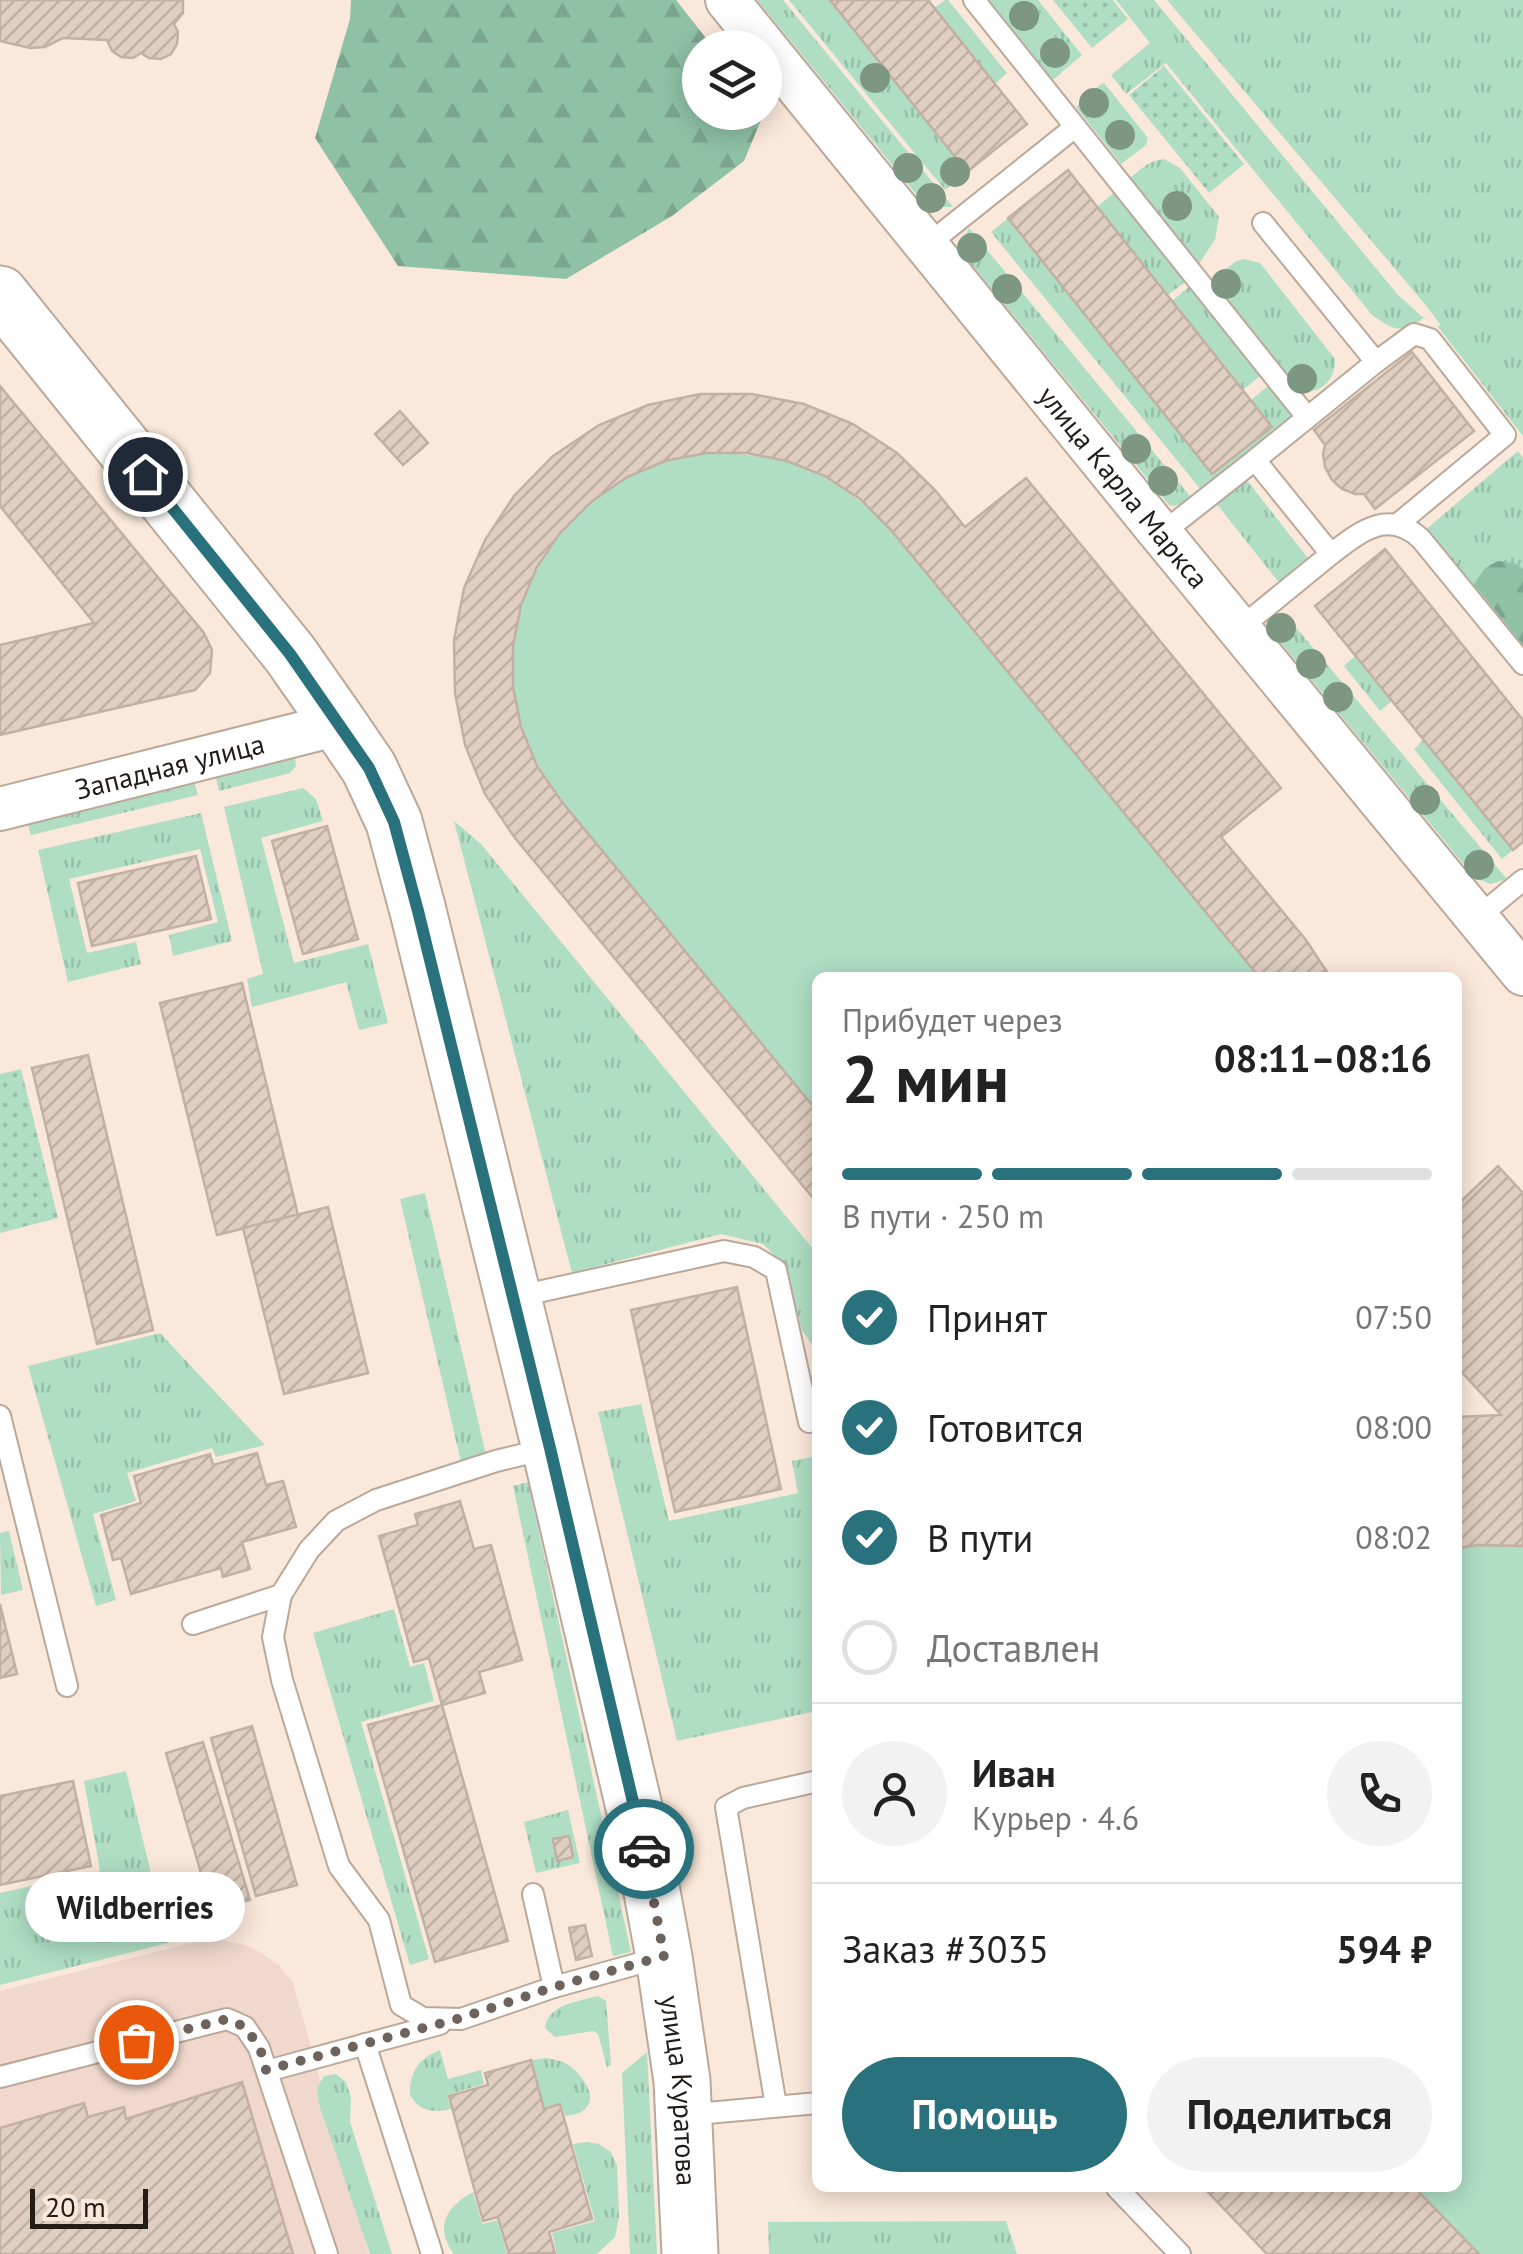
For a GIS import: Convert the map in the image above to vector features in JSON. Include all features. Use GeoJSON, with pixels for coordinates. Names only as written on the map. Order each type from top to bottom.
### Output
{"type":"FeatureCollection","features":[{"type":"Feature","properties":{"kind":"street","name":"улица Карла Маркса"},"geometry":{"type":"LineString","coordinates":[[726,0],[1523,974]]}},
{"type":"Feature","properties":{"kind":"street","name":"улица Куратова"},"geometry":{"type":"LineString","coordinates":[[0,294],[290,654],[369,768],[394,822],[550,1448],[645,1854],[682,2082],[690,2254]]}},
{"type":"Feature","properties":{"kind":"street","name":"Западная улица"},"geometry":{"type":"LineString","coordinates":[[0,809],[339,724]]}},
{"type":"Feature","properties":{"kind":"lane"},"geometry":{"type":"LineString","coordinates":[[974,0],[1307,417]]}},
{"type":"Feature","properties":{"kind":"lane"},"geometry":{"type":"LineString","coordinates":[[926,246],[1075,127]]}},
{"type":"Feature","properties":{"kind":"lane"},"geometry":{"type":"LineString","coordinates":[[1263,223],[1376,362]]}},
{"type":"Feature","properties":{"kind":"lane"},"geometry":{"type":"LineString","coordinates":[[1161,534],[1414,334],[1430,339],[1505,435],[1398,524],[1371,527],[1357,534],[1240,629]]}},
{"type":"Feature","properties":{"kind":"lane"},"geometry":{"type":"LineString","coordinates":[[1254,460],[1331,554]]}},
{"type":"Feature","properties":{"kind":"lane"},"geometry":{"type":"LineString","coordinates":[[1398,524],[1420,539],[1523,664]]}},
{"type":"Feature","properties":{"kind":"lane"},"geometry":{"type":"LineString","coordinates":[[1477,918],[1523,880]]}},
{"type":"Feature","properties":{"kind":"lane"},"geometry":{"type":"LineString","coordinates":[[512,1298],[724,1251],[754,1257],[776,1270],[809,1422]]}},
{"type":"Feature","properties":{"kind":"lane"},"geometry":{"type":"LineString","coordinates":[[0,1416],[67,1686]]}},
{"type":"Feature","properties":{"kind":"lane"},"geometry":{"type":"LineString","coordinates":[[461,2018],[423,2018],[401,2005],[380,1920],[339,1866],[273,1637],[281,1595],[308,1550],[336,1521],[376,1500],[496,1461],[550,1448]]}},
{"type":"Feature","properties":{"kind":"lane"},"geometry":{"type":"LineString","coordinates":[[193,1624],[281,1595]]}},
{"type":"Feature","properties":{"kind":"lane"},"geometry":{"type":"LineString","coordinates":[[776,2106],[726,1807],[743,1798],[812,1782]]}},
{"type":"Feature","properties":{"kind":"lane"},"geometry":{"type":"LineString","coordinates":[[532,1894],[554,1987]]}},
{"type":"Feature","properties":{"kind":"lane"},"geometry":{"type":"LineString","coordinates":[[266,2070],[461,2018],[664,1956]]}},
{"type":"Feature","properties":{"kind":"lane"},"geometry":{"type":"LineString","coordinates":[[0,2077],[227,2019],[245,2027],[260,2048],[326,2254]]}},
{"type":"Feature","properties":{"kind":"lane"},"geometry":{"type":"LineString","coordinates":[[365,2044],[432,2254]]}},
{"type":"Feature","properties":{"kind":"lane"},"geometry":{"type":"LineString","coordinates":[[684,2115],[812,2103]]}},
{"type":"Feature","properties":{"kind":"lane"},"geometry":{"type":"LineString","coordinates":[[1121,2192],[1180,2254]]}},
{"type":"Feature","properties":{"kind":"shaded area"},"geometry":{"type":"Polygon","coordinates":[[[212,1938],[250,1946],[279,1965],[293,1983],[369,2254],[0,2254],[0,1991],[212,1938]]]}},
{"type":"Feature","properties":{"kind":"green space"},"geometry":{"type":"Polygon","coordinates":[[[351,0],[676,0],[700,30],[682,30],[682,130],[757,130],[744,161],[672,216],[566,279],[398,266],[315,138],[350,19],[351,0]]]}},
{"type":"Feature","properties":{"kind":"green space"},"geometry":{"type":"Polygon","coordinates":[[[757,0],[783,0],[953,207],[931,207],[921,200],[757,0]]]}},
{"type":"Feature","properties":{"kind":"green space"},"geometry":{"type":"Polygon","coordinates":[[[789,0],[829,0],[967,172],[945,190],[789,0]]]}},
{"type":"Feature","properties":{"kind":"green space"},"geometry":{"type":"Polygon","coordinates":[[[945,0],[1007,73],[995,84],[934,8],[945,0]]]}},
{"type":"Feature","properties":{"kind":"green space"},"geometry":{"type":"Polygon","coordinates":[[[989,0],[1038,0],[1082,55],[1053,80],[989,0]]]}},
{"type":"Feature","properties":{"kind":"green space"},"geometry":{"type":"Polygon","coordinates":[[[1053,0],[1113,0],[1128,19],[1092,48],[1053,0]]]}},
{"type":"Feature","properties":{"kind":"green space"},"geometry":{"type":"Polygon","coordinates":[[[1116,0],[1154,0],[1398,295],[1424,318],[1410,327],[1398,328],[1372,315],[1166,63],[1126,94],[1111,75],[1150,43],[1116,0]]]}},
{"type":"Feature","properties":{"kind":"green space"},"geometry":{"type":"Polygon","coordinates":[[[1167,0],[1523,0],[1523,436],[1438,327],[1440,324],[1424,303],[1167,0]]]}},
{"type":"Feature","properties":{"kind":"green space"},"geometry":{"type":"Polygon","coordinates":[[[1164,66],[1244,164],[1209,193],[1129,95],[1164,66]]]}},
{"type":"Feature","properties":{"kind":"green space"},"geometry":{"type":"Polygon","coordinates":[[[1104,83],[1148,138],[1146,145],[1121,164],[1076,107],[1104,83]]]}},
{"type":"Feature","properties":{"kind":"green space"},"geometry":{"type":"Polygon","coordinates":[[[1164,159],[1180,168],[1219,217],[1215,239],[1199,264],[1130,178],[1150,163],[1164,159]]]}},
{"type":"Feature","properties":{"kind":"green space"},"geometry":{"type":"Polygon","coordinates":[[[1115,192],[1185,282],[1168,295],[1097,207],[1115,192]]]}},
{"type":"Feature","properties":{"kind":"green space"},"geometry":{"type":"Polygon","coordinates":[[[1008,218],[1212,474],[1271,427],[1251,400],[1268,386],[1293,421],[1206,496],[991,232],[1008,218]]]}},
{"type":"Feature","properties":{"kind":"green space"},"geometry":{"type":"Polygon","coordinates":[[[969,228],[1194,501],[1169,505],[959,249],[969,228]]]}},
{"type":"Feature","properties":{"kind":"green space"},"geometry":{"type":"Polygon","coordinates":[[[1236,261],[1260,263],[1335,359],[1333,374],[1319,389],[1298,389],[1210,282],[1236,261]]]}},
{"type":"Feature","properties":{"kind":"green space"},"geometry":{"type":"Polygon","coordinates":[[[1190,286],[1260,376],[1243,390],[1172,301],[1190,286]]]}},
{"type":"Feature","properties":{"kind":"green space"},"geometry":{"type":"Polygon","coordinates":[[[1518,451],[1523,458],[1523,653],[1424,531],[1518,451]]]}},
{"type":"Feature","properties":{"kind":"green space"},"geometry":{"type":"Polygon","coordinates":[[[705,453],[762,457],[808,469],[869,509],[891,530],[1256,972],[812,972],[812,1105],[562,802],[529,748],[522,728],[514,691],[513,655],[518,619],[546,553],[595,499],[625,478],[705,453]]]}},
{"type":"Feature","properties":{"kind":"green space"},"geometry":{"type":"Polygon","coordinates":[[[1246,479],[1310,561],[1281,585],[1216,503],[1246,479]]]}},
{"type":"Feature","properties":{"kind":"green space"},"geometry":{"type":"Polygon","coordinates":[[[1498,561],[1523,569],[1523,645],[1474,584],[1485,568],[1498,561]]]}},
{"type":"Feature","properties":{"kind":"green space"},"geometry":{"type":"Polygon","coordinates":[[[1283,612],[1507,879],[1491,884],[1475,878],[1272,632],[1283,612]]]}},
{"type":"Feature","properties":{"kind":"green space"},"geometry":{"type":"Polygon","coordinates":[[[1355,656],[1392,701],[1380,711],[1344,666],[1355,656]]]}},
{"type":"Feature","properties":{"kind":"green space"},"geometry":{"type":"Polygon","coordinates":[[[1423,740],[1513,850],[1502,859],[1414,749],[1423,740]]]}},
{"type":"Feature","properties":{"kind":"green space"},"geometry":{"type":"Polygon","coordinates":[[[294,749],[296,766],[290,773],[219,791],[214,770],[294,749]]]}},
{"type":"Feature","properties":{"kind":"green space"},"geometry":{"type":"Polygon","coordinates":[[[192,774],[198,795],[31,835],[25,815],[192,774]]]}},
{"type":"Feature","properties":{"kind":"green space"},"geometry":{"type":"Polygon","coordinates":[[[303,788],[316,799],[323,821],[261,838],[294,963],[368,944],[388,1023],[359,1030],[346,982],[252,1007],[247,979],[263,974],[224,807],[303,788]]]}},
{"type":"Feature","properties":{"kind":"green space"},"geometry":{"type":"Polygon","coordinates":[[[201,813],[232,941],[173,956],[169,935],[218,922],[200,849],[69,879],[87,953],[136,942],[141,964],[68,982],[38,850],[201,813]]]}},
{"type":"Feature","properties":{"kind":"green space"},"geometry":{"type":"Polygon","coordinates":[[[454,821],[481,844],[812,1248],[812,1345],[802,1330],[785,1266],[763,1244],[721,1234],[572,1273],[454,821]]]}},
{"type":"Feature","properties":{"kind":"green space"},"geometry":{"type":"Polygon","coordinates":[[[21,1069],[58,1218],[0,1233],[0,1074],[21,1069]]]}},
{"type":"Feature","properties":{"kind":"green space"},"geometry":{"type":"Polygon","coordinates":[[[425,1193],[486,1455],[461,1462],[400,1199],[425,1193]]]}},
{"type":"Feature","properties":{"kind":"green space"},"geometry":{"type":"Polygon","coordinates":[[[160,1333],[265,1445],[216,1457],[212,1448],[127,1473],[136,1501],[93,1514],[116,1600],[96,1606],[28,1366],[160,1333]]]}},
{"type":"Feature","properties":{"kind":"green space"},"geometry":{"type":"Polygon","coordinates":[[[641,1404],[669,1521],[798,1493],[792,1461],[812,1457],[812,1712],[677,1741],[598,1412],[641,1404]]]}},
{"type":"Feature","properties":{"kind":"green space"},"geometry":{"type":"Polygon","coordinates":[[[528,1482],[631,1952],[613,1956],[513,1486],[528,1482]]]}},
{"type":"Feature","properties":{"kind":"green space"},"geometry":{"type":"Polygon","coordinates":[[[9,1531],[23,1590],[1,1595],[0,1533],[9,1531]]]}},
{"type":"Feature","properties":{"kind":"green space"},"geometry":{"type":"Polygon","coordinates":[[[1523,1546],[1523,2254],[1479,2254],[1419,2192],[1462,2192],[1462,1547],[1523,1546]]]}},
{"type":"Feature","properties":{"kind":"green space"},"geometry":{"type":"Polygon","coordinates":[[[394,1609],[410,1667],[424,1663],[434,1701],[361,1722],[429,1959],[410,1965],[313,1633],[394,1609]]]}},
{"type":"Feature","properties":{"kind":"green space"},"geometry":{"type":"Polygon","coordinates":[[[126,1771],[168,1943],[0,1985],[0,1893],[100,1871],[84,1781],[126,1771]]]}},
{"type":"Feature","properties":{"kind":"green space"},"geometry":{"type":"Polygon","coordinates":[[[568,1810],[580,1863],[536,1873],[524,1822],[568,1810]]]}},
{"type":"Feature","properties":{"kind":"green space"},"geometry":{"type":"Polygon","coordinates":[[[598,1996],[606,2001],[611,2065],[607,2067],[598,2034],[593,2031],[555,2037],[545,2028],[558,2009],[598,1996]]]}},
{"type":"Feature","properties":{"kind":"green space"},"geometry":{"type":"Polygon","coordinates":[[[440,2050],[448,2079],[481,2070],[484,2084],[447,2095],[451,2109],[432,2111],[414,2101],[410,2087],[417,2067],[440,2050]]]}},
{"type":"Feature","properties":{"kind":"green space"},"geometry":{"type":"Polygon","coordinates":[[[647,2052],[657,2254],[630,2254],[622,2073],[647,2052]]]}},
{"type":"Feature","properties":{"kind":"green space"},"geometry":{"type":"Polygon","coordinates":[[[547,2058],[568,2064],[585,2082],[590,2101],[581,2112],[565,2116],[561,2103],[544,2108],[531,2060],[547,2058]]]}},
{"type":"Feature","properties":{"kind":"green space"},"geometry":{"type":"Polygon","coordinates":[[[336,2074],[346,2082],[351,2098],[350,2122],[392,2254],[370,2254],[319,2104],[317,2088],[324,2076],[336,2074]]]}},
{"type":"Feature","properties":{"kind":"green space"},"geometry":{"type":"Polygon","coordinates":[[[587,2142],[611,2152],[617,2166],[619,2217],[615,2237],[597,2254],[557,2254],[552,2233],[595,2221],[573,2144],[587,2142]]]}},
{"type":"Feature","properties":{"kind":"green space"},"geometry":{"type":"Polygon","coordinates":[[[473,2192],[482,2224],[498,2220],[507,2254],[454,2254],[448,2244],[446,2218],[456,2204],[473,2192]]]}},
{"type":"Feature","properties":{"kind":"green space"},"geometry":{"type":"Polygon","coordinates":[[[1006,2221],[1017,2254],[769,2254],[768,2222],[1006,2221]]]}},
{"type":"Feature","properties":{"kind":"building"},"geometry":{"type":"Polygon","coordinates":[[[0,0],[183,0],[183,13],[174,24],[177,44],[171,54],[161,59],[141,53],[133,58],[112,51],[107,40],[63,38],[45,47],[30,48],[0,41],[0,0]]]}},
{"type":"Feature","properties":{"kind":"building"},"geometry":{"type":"Polygon","coordinates":[[[830,0],[928,0],[1027,124],[967,172],[830,0]]]}},
{"type":"Feature","properties":{"kind":"building"},"geometry":{"type":"Polygon","coordinates":[[[1068,170],[1272,427],[1212,474],[1008,218],[1068,170]]]}},
{"type":"Feature","properties":{"kind":"building"},"geometry":{"type":"Polygon","coordinates":[[[1412,352],[1474,431],[1375,509],[1364,494],[1342,489],[1332,480],[1325,467],[1325,445],[1314,430],[1412,352]]]}},
{"type":"Feature","properties":{"kind":"building"},"geometry":{"type":"Polygon","coordinates":[[[0,386],[204,633],[212,650],[210,673],[195,690],[0,735],[0,645],[94,623],[0,506],[0,386]]]}},
{"type":"Feature","properties":{"kind":"building"},"geometry":{"type":"Polygon","coordinates":[[[700,394],[752,394],[804,404],[853,424],[897,453],[965,527],[1026,478],[1281,788],[1221,837],[1306,940],[1327,972],[1255,972],[891,530],[860,499],[825,476],[787,461],[747,453],[706,453],[665,461],[627,477],[591,502],[560,533],[537,567],[521,605],[513,646],[513,687],[521,727],[537,766],[562,802],[812,1105],[812,1197],[515,838],[485,794],[465,745],[455,693],[454,640],[464,588],[485,540],[514,496],[553,456],[599,425],[648,405],[700,394]]]}},
{"type":"Feature","properties":{"kind":"building"},"geometry":{"type":"Polygon","coordinates":[[[400,411],[428,443],[403,465],[375,434],[400,411]]]}},
{"type":"Feature","properties":{"kind":"building"},"geometry":{"type":"Polygon","coordinates":[[[1385,549],[1523,720],[1523,842],[1513,850],[1315,606],[1385,549]]]}},
{"type":"Feature","properties":{"kind":"building"},"geometry":{"type":"Polygon","coordinates":[[[327,826],[358,939],[303,954],[272,841],[327,826]]]}},
{"type":"Feature","properties":{"kind":"building"},"geometry":{"type":"Polygon","coordinates":[[[196,856],[211,919],[92,946],[78,883],[196,856]]]}},
{"type":"Feature","properties":{"kind":"building"},"geometry":{"type":"Polygon","coordinates":[[[242,983],[298,1215],[217,1235],[160,1003],[242,983]]]}},
{"type":"Feature","properties":{"kind":"building"},"geometry":{"type":"Polygon","coordinates":[[[88,1055],[153,1330],[97,1344],[32,1068],[88,1055]]]}},
{"type":"Feature","properties":{"kind":"building"},"geometry":{"type":"Polygon","coordinates":[[[1498,1166],[1523,1193],[1523,1546],[1462,1547],[1462,1417],[1501,1415],[1462,1372],[1462,1200],[1498,1166]]]}},
{"type":"Feature","properties":{"kind":"building"},"geometry":{"type":"Polygon","coordinates":[[[328,1207],[368,1373],[284,1394],[243,1228],[328,1207]]]}},
{"type":"Feature","properties":{"kind":"building"},"geometry":{"type":"Polygon","coordinates":[[[737,1287],[781,1489],[675,1512],[631,1310],[737,1287]]]}},
{"type":"Feature","properties":{"kind":"building"},"geometry":{"type":"Polygon","coordinates":[[[257,1453],[266,1485],[283,1481],[296,1527],[242,1542],[250,1569],[223,1577],[221,1568],[131,1594],[121,1558],[113,1560],[101,1515],[141,1503],[134,1476],[210,1454],[213,1465],[257,1453]]]}},
{"type":"Feature","properties":{"kind":"building"},"geometry":{"type":"Polygon","coordinates":[[[460,1501],[474,1549],[491,1545],[522,1660],[479,1672],[485,1693],[442,1705],[429,1658],[414,1662],[379,1536],[418,1525],[415,1514],[460,1501]]]}},
{"type":"Feature","properties":{"kind":"building"},"geometry":{"type":"Polygon","coordinates":[[[0,1604],[17,1674],[0,1678],[0,1604]]]}},
{"type":"Feature","properties":{"kind":"building"},"geometry":{"type":"Polygon","coordinates":[[[442,1705],[508,1941],[435,1962],[368,1725],[442,1705]]]}},
{"type":"Feature","properties":{"kind":"building"},"geometry":{"type":"Polygon","coordinates":[[[252,1726],[297,1885],[256,1896],[211,1738],[252,1726]]]}},
{"type":"Feature","properties":{"kind":"building"},"geometry":{"type":"Polygon","coordinates":[[[203,1742],[250,1900],[212,1911],[166,1753],[203,1742]]]}},
{"type":"Feature","properties":{"kind":"building"},"geometry":{"type":"Polygon","coordinates":[[[73,1781],[91,1866],[0,1885],[0,1796],[73,1781]]]}},
{"type":"Feature","properties":{"kind":"building"},"geometry":{"type":"Polygon","coordinates":[[[569,1836],[573,1857],[557,1861],[553,1839],[569,1836]]]}},
{"type":"Feature","properties":{"kind":"building"},"geometry":{"type":"Polygon","coordinates":[[[585,1925],[592,1956],[576,1960],[569,1928],[585,1925]]]}},
{"type":"Feature","properties":{"kind":"building"},"geometry":{"type":"Polygon","coordinates":[[[531,2060],[544,2109],[560,2104],[592,2219],[549,2232],[555,2253],[509,2254],[498,2217],[483,2221],[449,2096],[488,2085],[485,2073],[531,2060]]]}},
{"type":"Feature","properties":{"kind":"building"},"geometry":{"type":"Polygon","coordinates":[[[242,2082],[293,2254],[0,2254],[0,2128],[84,2103],[88,2117],[124,2107],[126,2119],[242,2082]]]}},
{"type":"Feature","properties":{"kind":"building"},"geometry":{"type":"Polygon","coordinates":[[[1208,2192],[1419,2192],[1479,2254],[1267,2254],[1208,2192]]]}},
{"type":"Feature","properties":{"kind":"way so far"},"geometry":{"type":"LineString","coordinates":[[136,2042],[227,2019],[245,2027],[260,2048],[266,2070],[461,2018],[664,1956],[644,1849]]}},
{"type":"Feature","properties":{"kind":"place","name":"Wildberries"},"geometry":{"type":"Point","coordinates":[136,2042]}},
{"type":"Feature","properties":{"kind":"route"},"geometry":{"type":"LineString","coordinates":[[145,474],[290,654],[369,768],[394,822],[550,1448],[644,1849]]}}]}
